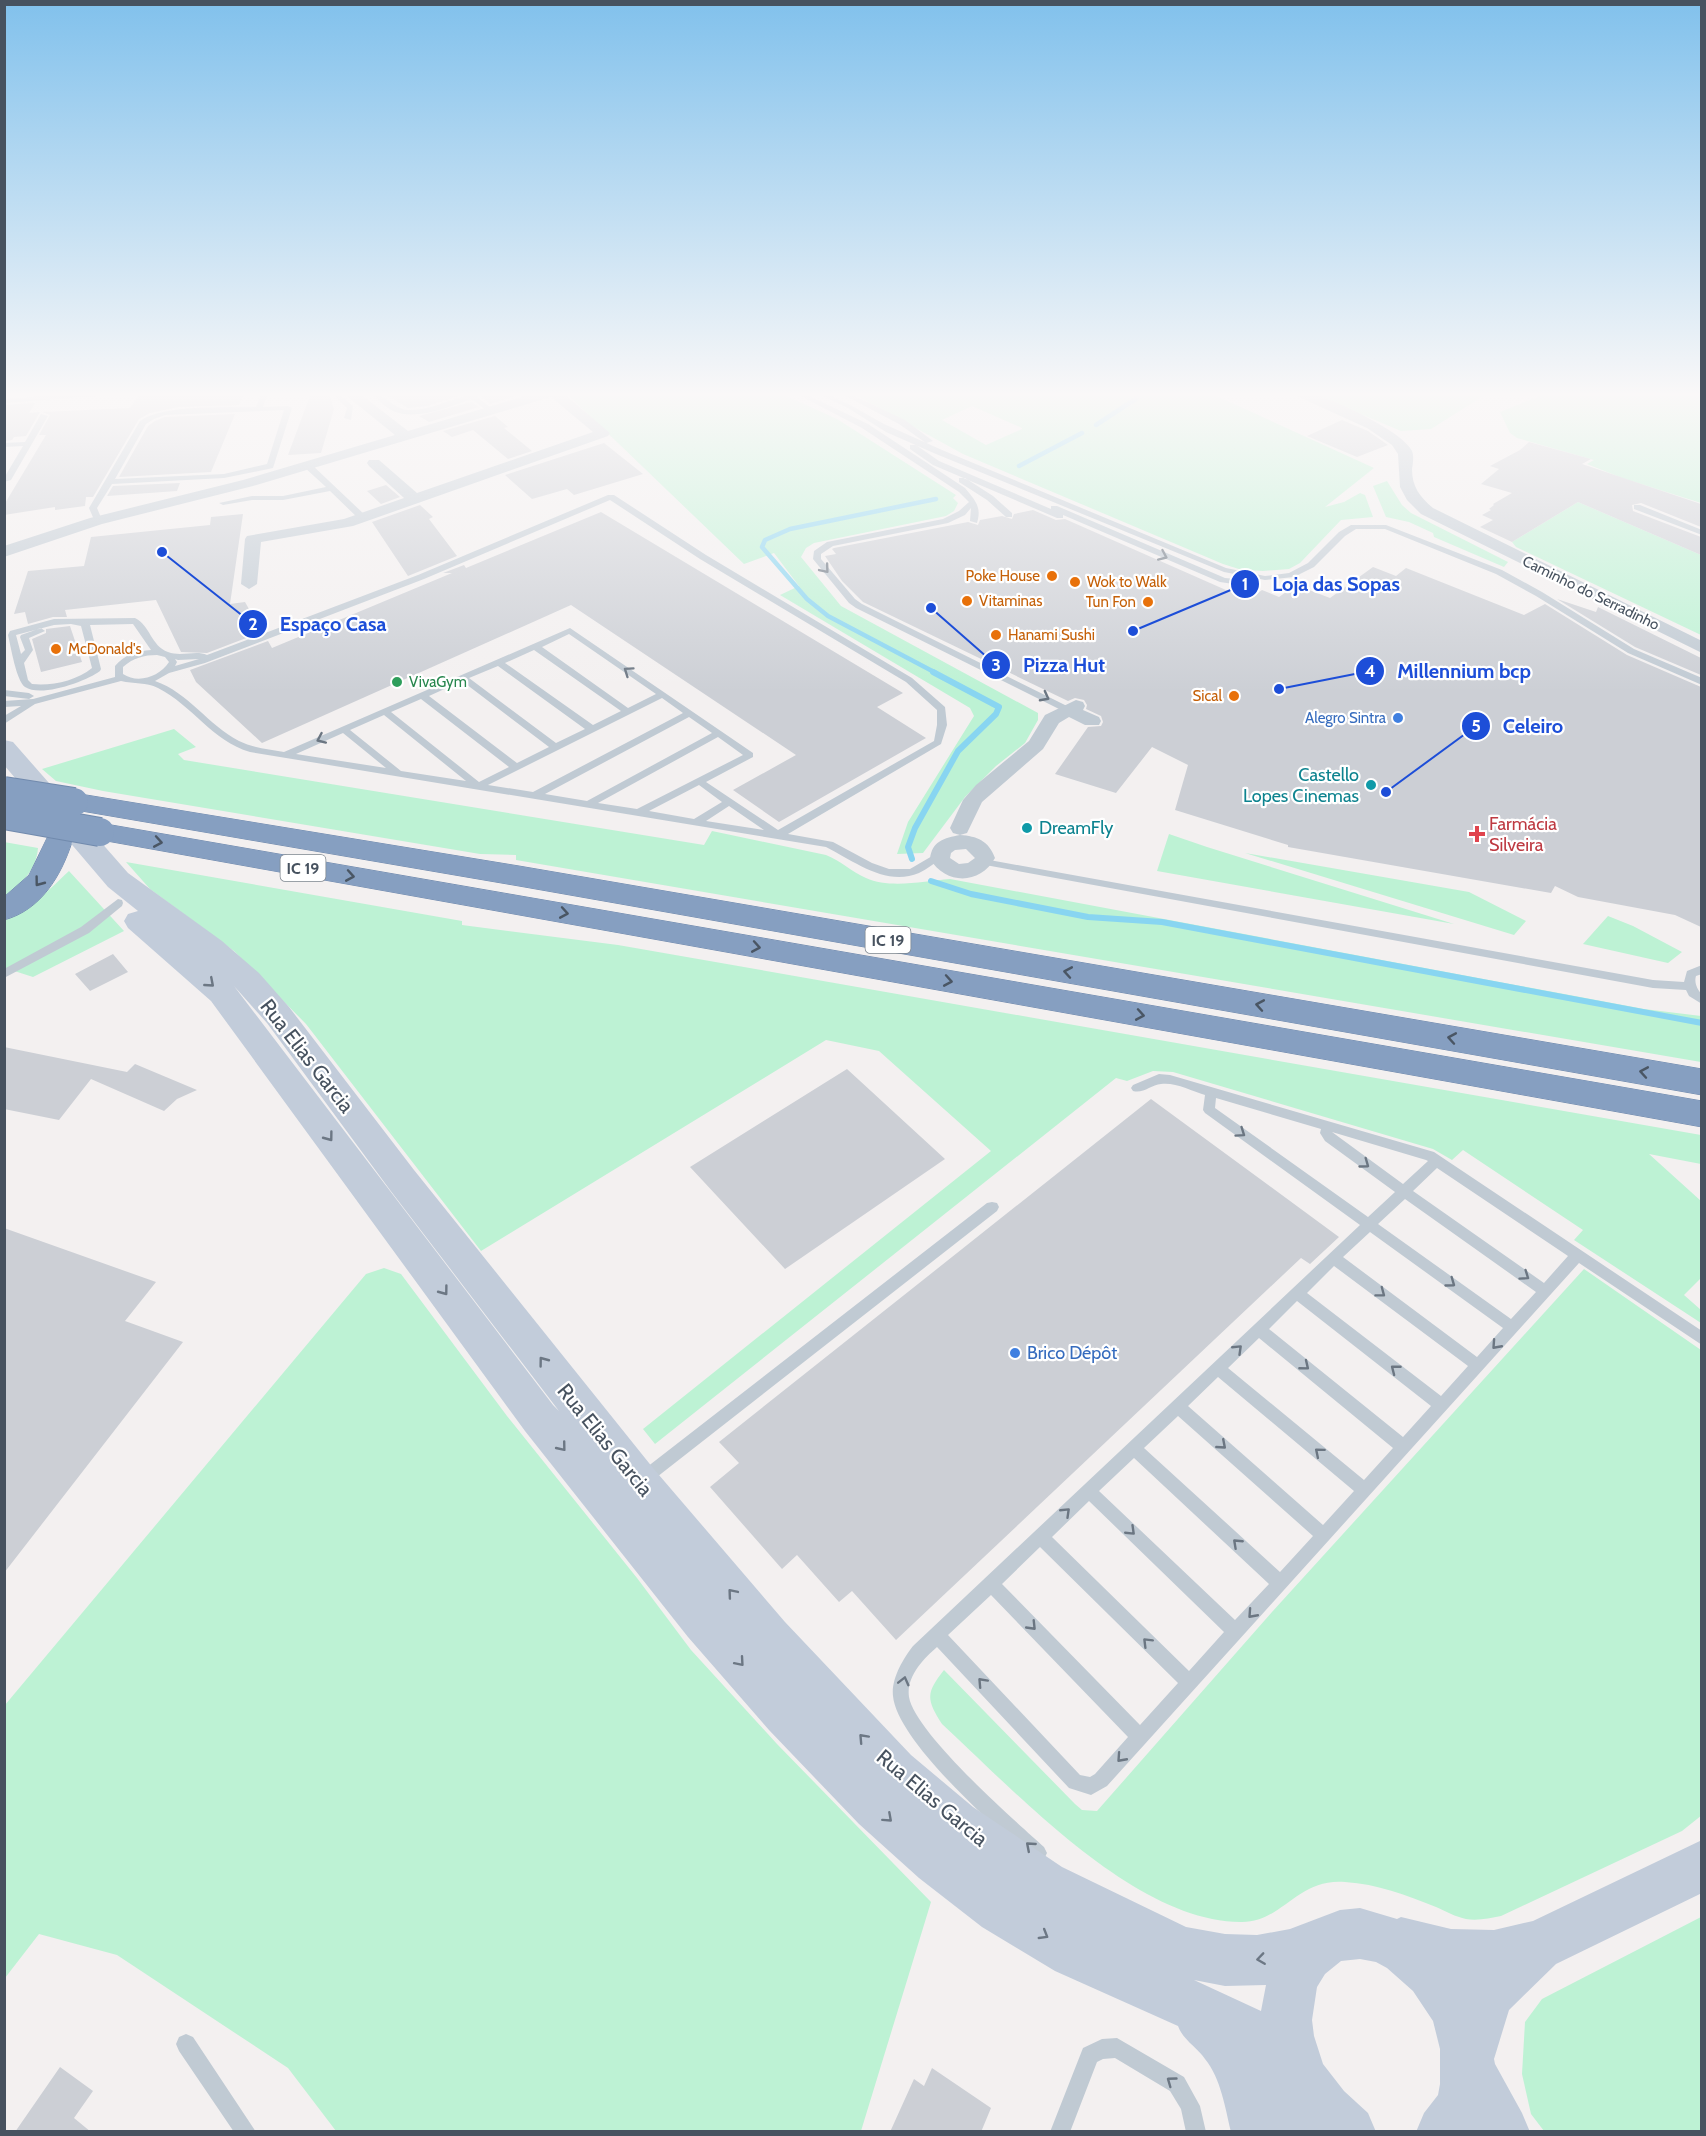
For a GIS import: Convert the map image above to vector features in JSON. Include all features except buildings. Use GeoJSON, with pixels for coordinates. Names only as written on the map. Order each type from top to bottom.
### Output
{"type":"FeatureCollection","features":[{"type":"Feature","properties":{"kind":"highway","name":"IC 19"},"geometry":{"type":"LineString","coordinates":[[4,791],[519,876],[1701,1082]]}},
{"type":"Feature","properties":{"kind":"highway","name":"IC 19"},"geometry":{"type":"LineString","coordinates":[[4,815],[1701,1114]]}},
{"type":"Feature","properties":{"kind":"highway"},"geometry":{"type":"LineString","coordinates":[[4,910],[24,899],[38,886],[50,868],[58,842]]}},
{"type":"Feature","properties":{"kind":"street"},"geometry":{"type":"LineString","coordinates":[[4,552],[97,520],[208,493]]}},
{"type":"Feature","properties":{"kind":"street"},"geometry":{"type":"LineString","coordinates":[[408,493],[416,500]]}},
{"type":"Feature","properties":{"kind":"street"},"geometry":{"type":"LineString","coordinates":[[249,584],[253,539],[332,527],[436,493]]}},
{"type":"Feature","properties":{"kind":"street","name":"Caminho do Serradinho"},"geometry":{"type":"LineString","coordinates":[[1408,493],[1427,511],[1701,646]]}},
{"type":"Feature","properties":{"kind":"street"},"geometry":{"type":"LineString","coordinates":[[15,531],[97,520]]}},
{"type":"Feature","properties":{"kind":"street"},"geometry":{"type":"LineString","coordinates":[[963,835],[981,849],[984,862],[978,868],[969,871],[944,856],[963,835],[973,800],[1036,745],[1052,719],[1072,708],[1092,721]]}},
{"type":"Feature","properties":{"kind":"street","name":"Rua Elias Garcia"},"geometry":{"type":"LineString","coordinates":[[4,748],[118,879],[211,949],[248,981],[278,1015],[402,1180],[638,1482],[769,1638],[894,1772],[956,1824],[1044,1885],[1123,1925],[1184,1952],[1225,1960],[1257,1961],[1290,1954],[1318,1945],[1336,1936],[1358,1933],[1451,1955],[1494,1956],[1538,1946]]}},
{"type":"Feature","properties":{"kind":"street","name":"Rua Elias Garcia"},"geometry":{"type":"LineString","coordinates":[[4,779],[69,857],[118,903],[222,993],[539,1418],[704,1621],[785,1714],[876,1807],[936,1861],[1000,1909],[1073,1953],[1218,2017],[1294,2060]]}},
{"type":"Feature","properties":{"kind":"street"},"geometry":{"type":"LineString","coordinates":[[1443,2132],[1451,2125],[1463,2103],[1468,2065],[1487,1995],[1538,1946],[1683,1876],[1701,1864]]}},
{"type":"Feature","properties":{"kind":"street"},"geometry":{"type":"LineString","coordinates":[[1382,1938],[1413,1956],[1427,1968],[1446,1991],[1459,2019],[1467,2048],[1468,2065],[1503,2132]]}},
{"type":"Feature","properties":{"kind":"street"},"geometry":{"type":"LineString","coordinates":[[1318,1945],[1303,1959],[1292,1977],[1286,1999],[1286,2024],[1294,2060],[1314,2100],[1342,2127]]}},
{"type":"Feature","properties":{"kind":"street"},"geometry":{"type":"LineString","coordinates":[[1176,1998],[1199,2014],[1225,2041],[1246,2083],[1258,2131]]}},
{"type":"Feature","properties":{"kind":"street"},"geometry":{"type":"LineString","coordinates":[[1258,2131],[1268,2100],[1294,2060]]}},
{"type":"Feature","properties":{"kind":"street"},"geometry":{"type":"LineString","coordinates":[[1282,2132],[1291,2126],[1342,2127]]}},
{"type":"Feature","properties":{"kind":"lane"},"geometry":{"type":"LineString","coordinates":[[97,520],[93,508],[103,493]]}},
{"type":"Feature","properties":{"kind":"lane"},"geometry":{"type":"LineString","coordinates":[[223,503],[252,498],[283,498],[309,493]]}},
{"type":"Feature","properties":{"kind":"lane"},"geometry":{"type":"LineString","coordinates":[[336,493],[363,518]]}},
{"type":"Feature","properties":{"kind":"lane"},"geometry":{"type":"LineString","coordinates":[[964,493],[973,502],[976,512],[974,521]]}},
{"type":"Feature","properties":{"kind":"lane"},"geometry":{"type":"LineString","coordinates":[[982,493],[1009,515]]}},
{"type":"Feature","properties":{"kind":"lane"},"geometry":{"type":"LineString","coordinates":[[1005,493],[1112,539]]}},
{"type":"Feature","properties":{"kind":"lane"},"geometry":{"type":"LineString","coordinates":[[1022,493],[1223,580],[1250,583],[1265,578],[1299,573],[1311,565],[1342,534],[1354,527],[1386,527],[1499,572],[1631,651],[1701,682]]}},
{"type":"Feature","properties":{"kind":"lane"},"geometry":{"type":"LineString","coordinates":[[145,680],[202,661],[421,577],[611,497],[703,557],[909,680],[942,709],[942,725],[938,742],[778,835]]}},
{"type":"Feature","properties":{"kind":"lane"},"geometry":{"type":"LineString","coordinates":[[973,502],[962,513],[945,521],[830,544],[816,553],[817,559],[852,601],[859,606],[1072,708]]}},
{"type":"Feature","properties":{"kind":"lane"},"geometry":{"type":"LineString","coordinates":[[1636,507],[1701,533]]}},
{"type":"Feature","properties":{"kind":"lane"},"geometry":{"type":"LineString","coordinates":[[88,638],[91,628],[114,621]]}},
{"type":"Feature","properties":{"kind":"lane"},"geometry":{"type":"LineString","coordinates":[[85,622],[98,667],[85,677],[46,687],[32,686],[24,680],[12,635],[16,631],[54,622],[114,621],[137,622],[145,638],[173,662],[165,673]]}},
{"type":"Feature","properties":{"kind":"lane"},"geometry":{"type":"LineString","coordinates":[[284,755],[570,631],[750,754],[638,813]]}},
{"type":"Feature","properties":{"kind":"lane"},"geometry":{"type":"LineString","coordinates":[[120,674],[145,638]]}},
{"type":"Feature","properties":{"kind":"lane"},"geometry":{"type":"LineString","coordinates":[[535,646],[628,712]]}},
{"type":"Feature","properties":{"kind":"lane"},"geometry":{"type":"LineString","coordinates":[[129,658],[143,653],[190,658],[219,653]]}},
{"type":"Feature","properties":{"kind":"lane"},"geometry":{"type":"LineString","coordinates":[[498,662],[593,730]]}},
{"type":"Feature","properties":{"kind":"lane"},"geometry":{"type":"LineString","coordinates":[[165,673],[177,694]]}},
{"type":"Feature","properties":{"kind":"lane"},"geometry":{"type":"LineString","coordinates":[[4,704],[33,702],[80,691],[120,674],[145,680],[177,694],[230,742],[250,749],[829,844],[853,855],[867,867],[885,872],[909,872],[944,856]]}},
{"type":"Feature","properties":{"kind":"lane"},"geometry":{"type":"LineString","coordinates":[[462,677],[556,748]]}},
{"type":"Feature","properties":{"kind":"lane"},"geometry":{"type":"LineString","coordinates":[[4,693],[57,695]]}},
{"type":"Feature","properties":{"kind":"lane"},"geometry":{"type":"LineString","coordinates":[[478,786],[663,694]]}},
{"type":"Feature","properties":{"kind":"lane"},"geometry":{"type":"LineString","coordinates":[[422,695],[517,768]]}},
{"type":"Feature","properties":{"kind":"lane"},"geometry":{"type":"LineString","coordinates":[[4,721],[33,702]]}},
{"type":"Feature","properties":{"kind":"lane"},"geometry":{"type":"LineString","coordinates":[[384,711],[478,786]]}},
{"type":"Feature","properties":{"kind":"lane"},"geometry":{"type":"LineString","coordinates":[[534,796],[690,713]]}},
{"type":"Feature","properties":{"kind":"lane"},"geometry":{"type":"LineString","coordinates":[[343,729],[398,773]]}},
{"type":"Feature","properties":{"kind":"lane"},"geometry":{"type":"LineString","coordinates":[[587,805],[719,733]]}},
{"type":"Feature","properties":{"kind":"lane"},"geometry":{"type":"LineString","coordinates":[[699,781],[778,835]]}},
{"type":"Feature","properties":{"kind":"lane"},"geometry":{"type":"LineString","coordinates":[[696,822],[729,802]]}},
{"type":"Feature","properties":{"kind":"lane"},"geometry":{"type":"LineString","coordinates":[[984,862],[1653,984],[1689,986],[1701,1000]]}},
{"type":"Feature","properties":{"kind":"lane"},"geometry":{"type":"LineString","coordinates":[[4,974],[85,930],[118,903]]}},
{"type":"Feature","properties":{"kind":"lane"},"geometry":{"type":"LineString","coordinates":[[1689,986],[1691,974],[1701,969]]}},
{"type":"Feature","properties":{"kind":"lane"},"geometry":{"type":"LineString","coordinates":[[1137,1088],[1159,1079],[1406,1148],[1437,1161],[1701,1339]]}},
{"type":"Feature","properties":{"kind":"lane"},"geometry":{"type":"LineString","coordinates":[[1211,1092],[1209,1110],[1512,1327]]}},
{"type":"Feature","properties":{"kind":"lane"},"geometry":{"type":"LineString","coordinates":[[1328,1125],[1326,1133],[1329,1138],[1545,1291]]}},
{"type":"Feature","properties":{"kind":"lane"},"geometry":{"type":"LineString","coordinates":[[1052,1865],[1007,1827],[939,1756],[908,1719],[901,1699],[903,1683],[910,1663],[1437,1161]]}},
{"type":"Feature","properties":{"kind":"lane"},"geometry":{"type":"LineString","coordinates":[[638,1482],[992,1207]]}},
{"type":"Feature","properties":{"kind":"lane"},"geometry":{"type":"LineString","coordinates":[[937,1635],[1075,1782],[1091,1786],[1101,1780],[1578,1255]]}},
{"type":"Feature","properties":{"kind":"lane"},"geometry":{"type":"LineString","coordinates":[[1334,1258],[1477,1365]]}},
{"type":"Feature","properties":{"kind":"lane"},"geometry":{"type":"LineString","coordinates":[[1297,1293],[1441,1405]]}},
{"type":"Feature","properties":{"kind":"lane"},"geometry":{"type":"LineString","coordinates":[[1259,1329],[1404,1447]]}},
{"type":"Feature","properties":{"kind":"lane"},"geometry":{"type":"LineString","coordinates":[[1218,1368],[1364,1490]]}},
{"type":"Feature","properties":{"kind":"lane"},"geometry":{"type":"LineString","coordinates":[[1178,1407],[1323,1535]]}},
{"type":"Feature","properties":{"kind":"lane"},"geometry":{"type":"LineString","coordinates":[[1134,1448],[1280,1583]]}},
{"type":"Feature","properties":{"kind":"lane"},"geometry":{"type":"LineString","coordinates":[[1089,1491],[1236,1632]]}},
{"type":"Feature","properties":{"kind":"lane"},"geometry":{"type":"LineString","coordinates":[[1041,1537],[1189,1683]]}},
{"type":"Feature","properties":{"kind":"lane"},"geometry":{"type":"LineString","coordinates":[[991,1584],[1140,1737]]}},
{"type":"Feature","properties":{"kind":"lane"},"geometry":{"type":"LineString","coordinates":[[1070,1880],[1123,1925]]}},
{"type":"Feature","properties":{"kind":"lane"},"geometry":{"type":"LineString","coordinates":[[186,2044],[246,2132]]}},
{"type":"Feature","properties":{"kind":"lane"},"geometry":{"type":"LineString","coordinates":[[1060,2132],[1090,2055],[1102,2049],[1117,2048],[1177,2084],[1190,2106],[1196,2132]]}},
{"type":"Feature","properties":{"kind":"green space"},"geometry":{"type":"Polygon","coordinates":[[[670,493],[952,493],[956,495],[953,498],[958,503],[954,511],[946,516],[814,543],[806,548],[801,557],[841,606],[1038,713],[1038,720],[1025,743],[996,766],[965,797],[923,853],[897,854],[908,822],[974,716],[970,708],[780,595],[799,586],[774,553],[744,564],[670,493]]]}},
{"type":"Feature","properties":{"kind":"green space"},"geometry":{"type":"Polygon","coordinates":[[[1054,493],[1343,493],[1325,507],[1344,502],[1360,493],[1365,495],[1373,517],[1341,520],[1300,563],[1289,569],[1242,570],[1054,493]]]}},
{"type":"Feature","properties":{"kind":"green space"},"geometry":{"type":"Polygon","coordinates":[[[1376,493],[1394,493],[1402,505],[1411,513],[1508,562],[1504,567],[1434,537],[1433,533],[1409,522],[1386,517],[1376,493]]]}},
{"type":"Feature","properties":{"kind":"green space"},"geometry":{"type":"Polygon","coordinates":[[[1668,493],[1701,493],[1701,503],[1668,493]]]}},
{"type":"Feature","properties":{"kind":"green space"},"geometry":{"type":"Polygon","coordinates":[[[1578,502],[1701,555],[1701,635],[1516,547],[1512,542],[1578,502]]]}},
{"type":"Feature","properties":{"kind":"green space"},"geometry":{"type":"Polygon","coordinates":[[[174,729],[196,747],[178,754],[184,760],[704,845],[712,831],[826,855],[861,876],[875,881],[897,884],[950,879],[1644,1009],[1701,1016],[1701,1062],[516,860],[516,855],[480,854],[103,791],[56,781],[42,769],[174,729]]]}},
{"type":"Feature","properties":{"kind":"green space"},"geometry":{"type":"Polygon","coordinates":[[[1169,834],[1207,847],[1454,924],[1157,871],[1169,834]]]}},
{"type":"Feature","properties":{"kind":"green space"},"geometry":{"type":"Polygon","coordinates":[[[4,842],[38,848],[37,856],[27,876],[4,897],[4,842]]]}},
{"type":"Feature","properties":{"kind":"green space"},"geometry":{"type":"Polygon","coordinates":[[[1245,853],[1469,892],[1526,921],[1514,935],[1245,853]]]}},
{"type":"Feature","properties":{"kind":"green space"},"geometry":{"type":"Polygon","coordinates":[[[126,862],[462,921],[462,925],[618,945],[1701,1135],[1701,1164],[1649,1154],[1701,1201],[1701,1278],[1684,1295],[1701,1310],[1701,1323],[1574,1240],[1583,1230],[1463,1150],[1452,1160],[1433,1149],[1173,1072],[1153,1071],[1127,1081],[1116,1078],[655,1444],[643,1429],[991,1151],[879,1051],[826,1040],[481,1251],[306,1024],[234,951],[150,889],[126,862]]]}},
{"type":"Feature","properties":{"kind":"green space"},"geometry":{"type":"Polygon","coordinates":[[[69,871],[124,931],[33,977],[5,968],[4,921],[31,905],[69,871]]]}},
{"type":"Feature","properties":{"kind":"green space"},"geometry":{"type":"Polygon","coordinates":[[[1608,916],[1633,926],[1682,952],[1668,963],[1583,944],[1608,916]]]}},
{"type":"Feature","properties":{"kind":"green space"},"geometry":{"type":"Polygon","coordinates":[[[384,1268],[401,1274],[507,1416],[637,1578],[691,1650],[777,1744],[931,1902],[861,2131],[336,2131],[288,2068],[117,1955],[39,1934],[5,1978],[5,1705],[366,1274],[384,1268]]]}},
{"type":"Feature","properties":{"kind":"green space"},"geometry":{"type":"Polygon","coordinates":[[[1584,1269],[1701,1350],[1702,1815],[1682,1831],[1493,1918],[1466,1919],[1391,1891],[1345,1882],[1314,1887],[1269,1915],[1256,1920],[1242,1922],[1202,1917],[1161,1901],[1120,1878],[1080,1849],[942,1724],[933,1708],[930,1696],[944,1670],[1075,1804],[1082,1810],[1097,1811],[1272,1612],[1584,1269]]]}},
{"type":"Feature","properties":{"kind":"green space"},"geometry":{"type":"Polygon","coordinates":[[[1701,1917],[1701,2131],[1544,2131],[1531,2114],[1522,2074],[1525,2022],[1542,1999],[1701,1917]]]}},
{"type":"Feature","properties":{"kind":"waterway"},"geometry":{"type":"LineString","coordinates":[[936,499],[790,529],[765,540],[762,547],[807,599],[828,616],[936,673]]}},
{"type":"Feature","properties":{"kind":"waterway"},"geometry":{"type":"LineString","coordinates":[[912,859],[908,847],[915,828],[958,751],[996,714],[999,707],[933,672]]}},
{"type":"Feature","properties":{"kind":"waterway"},"geometry":{"type":"LineString","coordinates":[[931,881],[971,894],[1088,917],[1162,922],[1702,1023]]}},
{"type":"Feature","properties":{"kind":"place","name":"Espaço Casa"},"geometry":{"type":"Point","coordinates":[162,552]}},
{"type":"Feature","properties":{"kind":"place","name":"Poke House"},"geometry":{"type":"Point","coordinates":[1052,576]}},
{"type":"Feature","properties":{"kind":"place","name":"Wok to Walk"},"geometry":{"type":"Point","coordinates":[1075,582]}},
{"type":"Feature","properties":{"kind":"place","name":"Vitaminas"},"geometry":{"type":"Point","coordinates":[967,601]}},
{"type":"Feature","properties":{"kind":"place","name":"Tun Fon"},"geometry":{"type":"Point","coordinates":[1148,602]}},
{"type":"Feature","properties":{"kind":"place","name":"Pizza Hut"},"geometry":{"type":"Point","coordinates":[931,608]}},
{"type":"Feature","properties":{"kind":"place","name":"Loja das Sopas"},"geometry":{"type":"Point","coordinates":[1133,631]}},
{"type":"Feature","properties":{"kind":"place","name":"Hanami Sushi"},"geometry":{"type":"Point","coordinates":[996,635]}},
{"type":"Feature","properties":{"kind":"place","name":"McDonald's"},"geometry":{"type":"Point","coordinates":[56,649]}},
{"type":"Feature","properties":{"kind":"place","name":"VivaGym"},"geometry":{"type":"Point","coordinates":[397,682]}},
{"type":"Feature","properties":{"kind":"place","name":"Millennium bcp"},"geometry":{"type":"Point","coordinates":[1279,689]}},
{"type":"Feature","properties":{"kind":"place","name":"Sical"},"geometry":{"type":"Point","coordinates":[1234,696]}},
{"type":"Feature","properties":{"kind":"place","name":"Alegro Sintra"},"geometry":{"type":"Point","coordinates":[1398,718]}},
{"type":"Feature","properties":{"kind":"place","name":"Castello Lopes Cinemas"},"geometry":{"type":"Point","coordinates":[1371,785]}},
{"type":"Feature","properties":{"kind":"place","name":"Celeiro"},"geometry":{"type":"Point","coordinates":[1386,792]}},
{"type":"Feature","properties":{"kind":"place","name":"DreamFly"},"geometry":{"type":"Point","coordinates":[1027,828]}},
{"type":"Feature","properties":{"kind":"place","name":"Farmácia Silveira"},"geometry":{"type":"Point","coordinates":[1477,834]}},
{"type":"Feature","properties":{"kind":"place","name":"Brico Dépôt"},"geometry":{"type":"Point","coordinates":[1015,1353]}}]}
